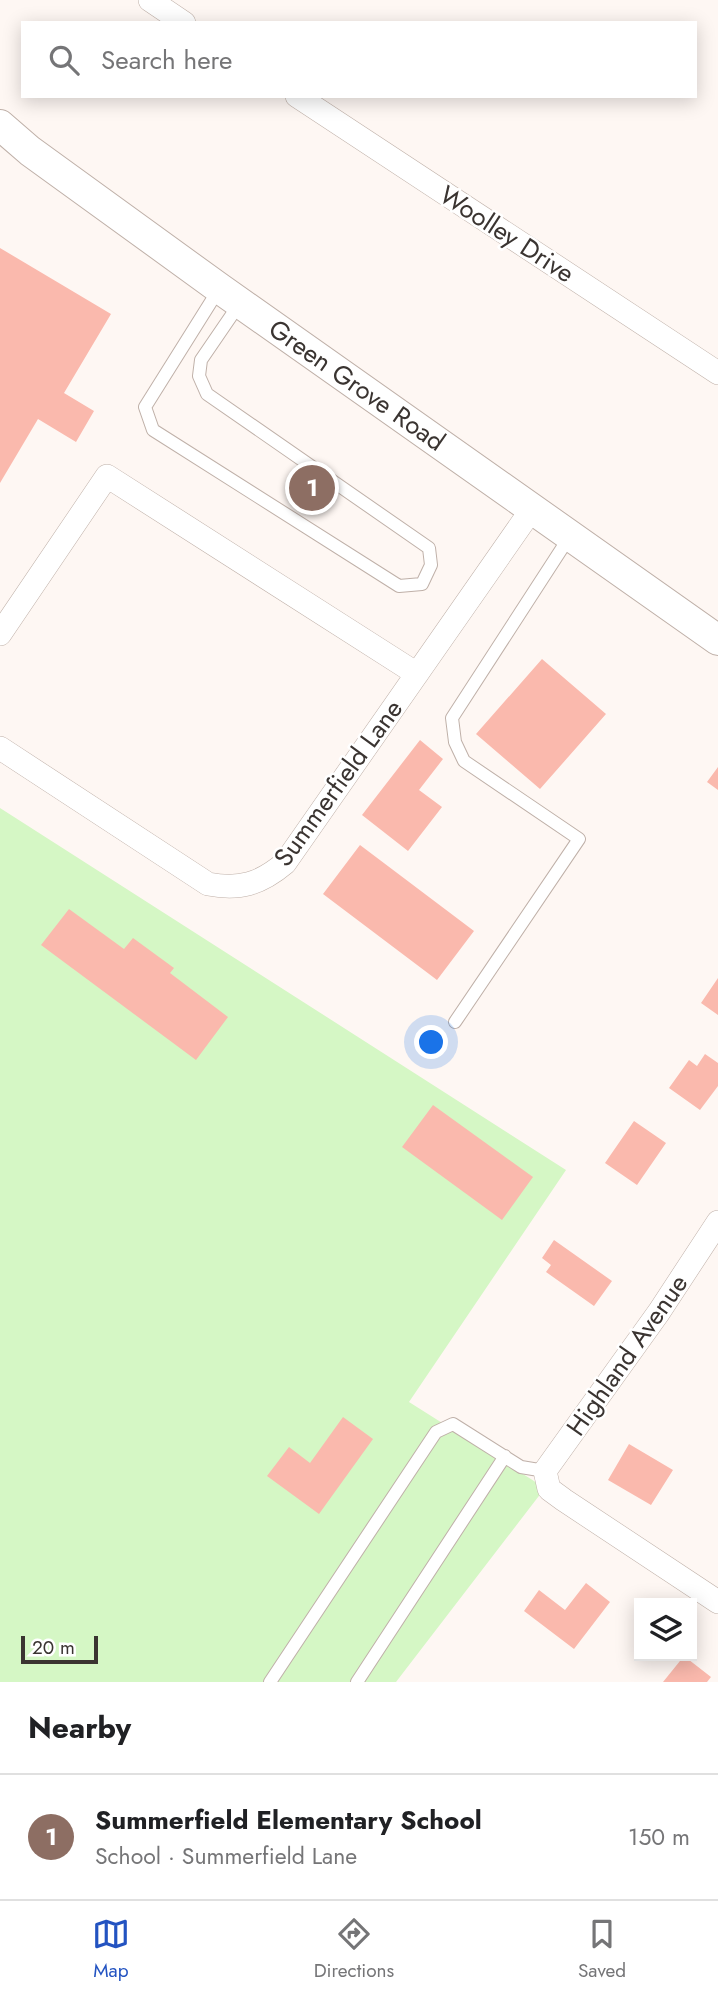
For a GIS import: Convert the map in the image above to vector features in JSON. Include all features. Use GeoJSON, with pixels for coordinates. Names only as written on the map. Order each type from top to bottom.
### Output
{"type":"FeatureCollection","features":[{"type":"Feature","properties":{"kind":"street"},"geometry":{"type":"LineString","coordinates":[[150,0],[181,21]]}},
{"type":"Feature","properties":{"kind":"street","name":"Woolley Drive"},"geometry":{"type":"LineString","coordinates":[[300,98],[718,373]]}},
{"type":"Feature","properties":{"kind":"street","name":"Green Grove Road"},"geometry":{"type":"LineString","coordinates":[[0,125],[30,151],[230,296],[718,640]]}},
{"type":"Feature","properties":{"kind":"street","name":"Summerfield Lane"},"geometry":{"type":"LineString","coordinates":[[0,634],[107,475],[417,674]]}},
{"type":"Feature","properties":{"kind":"street","name":"Summerfield Lane"},"geometry":{"type":"LineString","coordinates":[[0,748],[195,878],[230,888],[252,885],[268,878],[285,863],[532,509]]}},
{"type":"Feature","properties":{"kind":"street","name":"Highland Avenue"},"geometry":{"type":"LineString","coordinates":[[547,1480],[718,1222]]}},
{"type":"Feature","properties":{"kind":"street"},"geometry":{"type":"LineString","coordinates":[[547,1480],[718,1602]]}},
{"type":"Feature","properties":{"kind":"lane"},"geometry":{"type":"LineString","coordinates":[[230,296],[201,360],[199,376],[207,394],[429,548],[431,565],[422,583],[399,586],[153,430],[145,407],[230,296]]}},
{"type":"Feature","properties":{"kind":"lane"},"geometry":{"type":"LineString","coordinates":[[455,1022],[579,839],[464,761],[455,742],[452,718],[570,536]]}},
{"type":"Feature","properties":{"kind":"lane"},"geometry":{"type":"LineString","coordinates":[[270,1682],[436,1433],[453,1424],[521,1467],[547,1480]]}},
{"type":"Feature","properties":{"kind":"lane"},"geometry":{"type":"LineString","coordinates":[[357,1682],[505,1456]]}},
{"type":"Feature","properties":{"kind":"green space"},"geometry":{"type":"Polygon","coordinates":[[[0,808],[566,1170],[409,1402],[545,1488],[396,1682],[0,1682],[0,808]]]}},
{"type":"Feature","properties":{"kind":"building"},"geometry":{"type":"Polygon","coordinates":[[[0,248],[111,314],[64,393],[94,411],[76,442],[38,419],[0,483],[0,248]]]}},
{"type":"Feature","properties":{"kind":"building"},"geometry":{"type":"Polygon","coordinates":[[[542,659],[606,714],[540,789],[476,734],[542,659]]]}},
{"type":"Feature","properties":{"kind":"building"},"geometry":{"type":"Polygon","coordinates":[[[420,740],[443,759],[419,790],[442,807],[408,851],[362,815],[420,740]]]}},
{"type":"Feature","properties":{"kind":"building"},"geometry":{"type":"Polygon","coordinates":[[[718,767],[718,790],[707,782],[718,767]]]}},
{"type":"Feature","properties":{"kind":"building"},"geometry":{"type":"Polygon","coordinates":[[[360,845],[474,931],[437,980],[323,894],[360,845]]]}},
{"type":"Feature","properties":{"kind":"building"},"geometry":{"type":"Polygon","coordinates":[[[69,909],[124,949],[133,938],[174,968],[170,973],[228,1017],[196,1060],[41,945],[69,909]]]}},
{"type":"Feature","properties":{"kind":"building"},"geometry":{"type":"Polygon","coordinates":[[[718,978],[718,1015],[701,1003],[718,978]]]}},
{"type":"Feature","properties":{"kind":"building"},"geometry":{"type":"Polygon","coordinates":[[[705,1054],[718,1063],[718,1086],[700,1110],[669,1088],[689,1060],[697,1066],[705,1054]]]}},
{"type":"Feature","properties":{"kind":"building"},"geometry":{"type":"Polygon","coordinates":[[[433,1105],[533,1177],[502,1220],[402,1147],[433,1105]]]}},
{"type":"Feature","properties":{"kind":"building"},"geometry":{"type":"Polygon","coordinates":[[[634,1121],[666,1143],[637,1185],[605,1163],[634,1121]]]}},
{"type":"Feature","properties":{"kind":"building"},"geometry":{"type":"Polygon","coordinates":[[[554,1240],[612,1281],[594,1306],[546,1272],[551,1265],[542,1258],[554,1240]]]}},
{"type":"Feature","properties":{"kind":"building"},"geometry":{"type":"Polygon","coordinates":[[[343,1417],[373,1439],[319,1514],[267,1476],[289,1447],[310,1463],[343,1417]]]}},
{"type":"Feature","properties":{"kind":"building"},"geometry":{"type":"Polygon","coordinates":[[[629,1444],[673,1470],[651,1505],[608,1480],[629,1444]]]}},
{"type":"Feature","properties":{"kind":"building"},"geometry":{"type":"Polygon","coordinates":[[[586,1583],[610,1602],[574,1649],[524,1611],[539,1590],[565,1610],[586,1583]]]}},
{"type":"Feature","properties":{"kind":"building"},"geometry":{"type":"Polygon","coordinates":[[[680,1661],[690,1661],[711,1677],[707,1682],[663,1682],[680,1661]]]}},
{"type":"Feature","properties":{"kind":"place","name":"Summerfield Elementary School"},"geometry":{"type":"Point","coordinates":[312,488]}}]}
